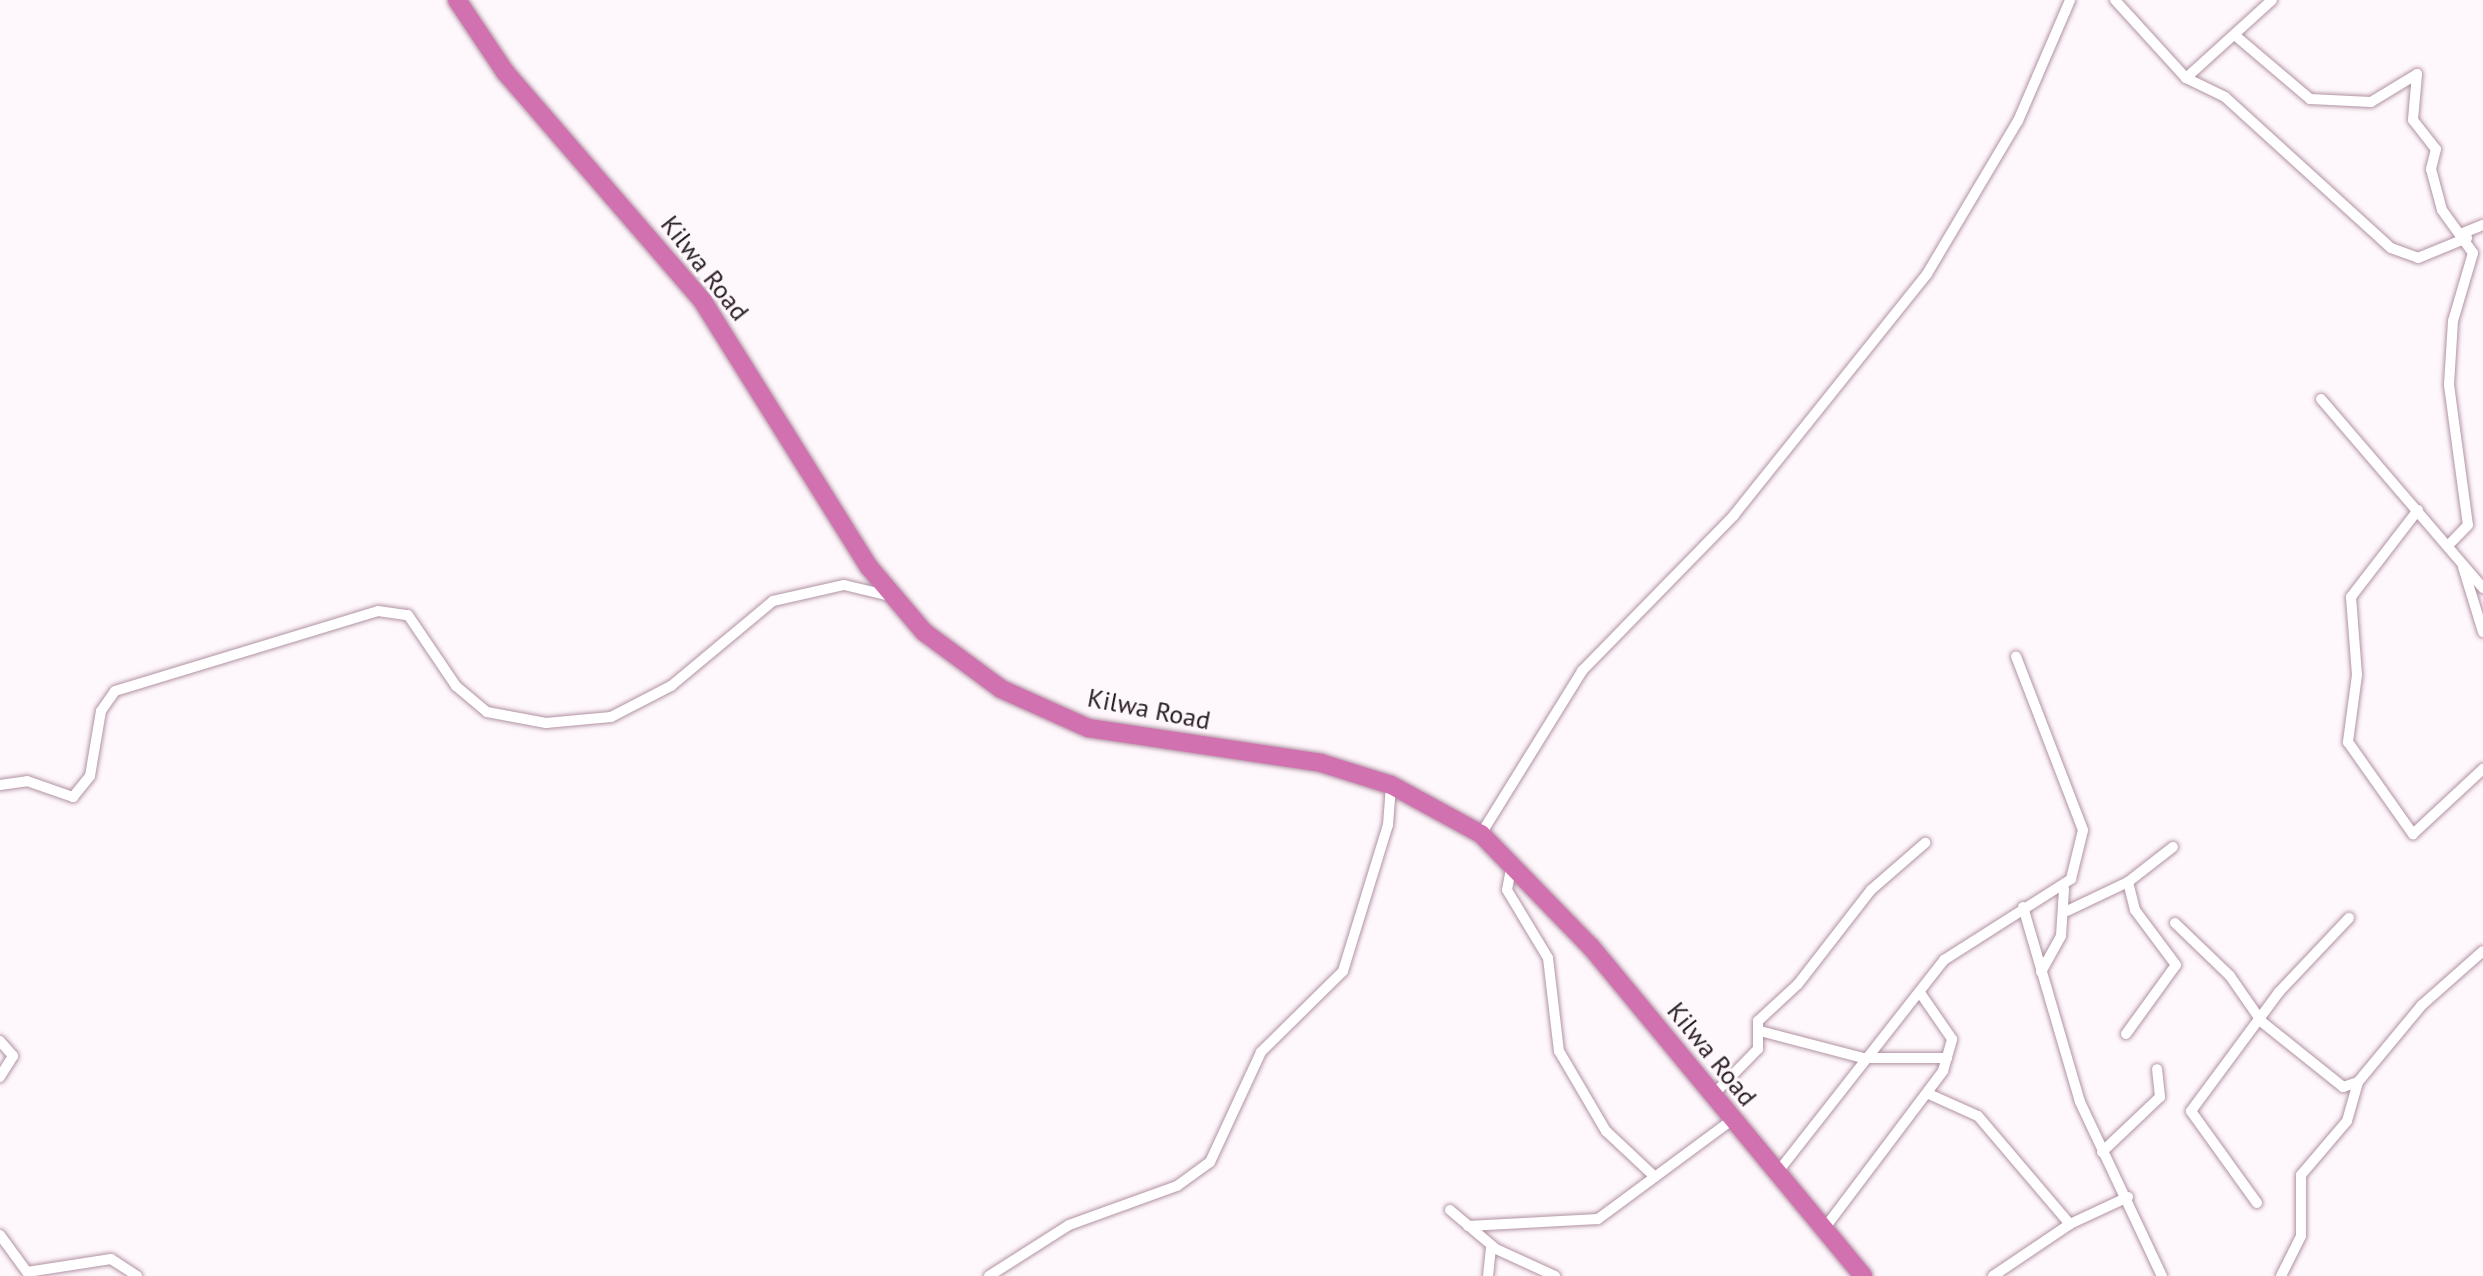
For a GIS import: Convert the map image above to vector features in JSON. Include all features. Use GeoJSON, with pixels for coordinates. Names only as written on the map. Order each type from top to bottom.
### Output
{"type":"FeatureCollection","features":[{"type":"Feature","properties":{"kind":"highway","name":"Kilwa Road"},"geometry":{"type":"LineString","coordinates":[[457,0],[505,72],[702,300],[890,596],[954,658],[1088,728],[1308,759],[1391,785],[1481,834],[1513,862],[1863,1276]]}},
{"type":"Feature","properties":{"kind":"street"},"geometry":{"type":"LineString","coordinates":[[1481,834],[1582,671],[1734,515],[1927,274],[2018,121],[2070,0]]}},
{"type":"Feature","properties":{"kind":"street"},"geometry":{"type":"LineString","coordinates":[[2115,0],[2186,78],[2225,97],[2391,248],[2418,258],[2483,225]]}},
{"type":"Feature","properties":{"kind":"street"},"geometry":{"type":"LineString","coordinates":[[2186,78],[2237,37],[2246,18],[2272,0]]}},
{"type":"Feature","properties":{"kind":"street"},"geometry":{"type":"LineString","coordinates":[[2237,37],[2310,99],[2371,102],[2417,74],[2413,120],[2436,149],[2431,169],[2442,210],[2465,236],[2472,257],[2453,321],[2449,385],[2468,525],[2449,545]]}},
{"type":"Feature","properties":{"kind":"street"},"geometry":{"type":"LineString","coordinates":[[2321,399],[2378,473],[2418,510],[2483,588]]}},
{"type":"Feature","properties":{"kind":"street"},"geometry":{"type":"LineString","coordinates":[[2418,510],[2351,597],[2357,675],[2348,742],[2413,834],[2483,769]]}},
{"type":"Feature","properties":{"kind":"street"},"geometry":{"type":"LineString","coordinates":[[2462,561],[2483,632]]}},
{"type":"Feature","properties":{"kind":"street"},"geometry":{"type":"LineString","coordinates":[[0,785],[27,781],[73,797],[88,783],[101,711],[115,691],[378,611],[408,615],[456,686],[487,712],[538,724],[611,717],[631,707],[675,683],[773,601],[844,585],[890,596]]}},
{"type":"Feature","properties":{"kind":"street"},"geometry":{"type":"LineString","coordinates":[[2016,656],[2083,830],[2064,889],[2067,911],[2041,972]]}},
{"type":"Feature","properties":{"kind":"street"},"geometry":{"type":"LineString","coordinates":[[989,1276],[1069,1225],[1177,1186],[1210,1162],[1261,1052],[1346,965],[1388,825],[1391,785]]}},
{"type":"Feature","properties":{"kind":"street"},"geometry":{"type":"LineString","coordinates":[[1712,1096],[1752,1058],[1760,1031],[1758,1021],[1798,984],[1871,890],[1925,843]]}},
{"type":"Feature","properties":{"kind":"street"},"geometry":{"type":"LineString","coordinates":[[2067,911],[2128,882],[2173,847]]}},
{"type":"Feature","properties":{"kind":"street"},"geometry":{"type":"LineString","coordinates":[[1513,862],[1505,885],[1548,958],[1559,1051],[1606,1131],[1655,1177]]}},
{"type":"Feature","properties":{"kind":"street"},"geometry":{"type":"LineString","coordinates":[[2126,1034],[2176,965],[2135,910],[2128,882]]}},
{"type":"Feature","properties":{"kind":"street"},"geometry":{"type":"LineString","coordinates":[[1777,1173],[1863,1058],[1921,994],[1950,954],[2023,907],[2064,889]]}},
{"type":"Feature","properties":{"kind":"street"},"geometry":{"type":"LineString","coordinates":[[2023,907],[2065,1060],[2102,1152],[2128,1197],[2162,1276]]}},
{"type":"Feature","properties":{"kind":"street"},"geometry":{"type":"LineString","coordinates":[[2257,1203],[2191,1111],[2262,1022],[2293,975],[2349,918]]}},
{"type":"Feature","properties":{"kind":"street"},"geometry":{"type":"LineString","coordinates":[[2175,923],[2230,976],[2262,1022],[2330,1081],[2343,1087],[2358,1082]]}},
{"type":"Feature","properties":{"kind":"street"},"geometry":{"type":"LineString","coordinates":[[2281,1276],[2301,1236],[2301,1175],[2347,1121],[2358,1082],[2422,1005],[2483,951]]}},
{"type":"Feature","properties":{"kind":"street"},"geometry":{"type":"LineString","coordinates":[[1824,1229],[1856,1179],[1931,1095],[1947,1058],[1952,1039],[1921,994]]}},
{"type":"Feature","properties":{"kind":"street"},"geometry":{"type":"LineString","coordinates":[[1760,1031],[1863,1058],[1947,1058]]}},
{"type":"Feature","properties":{"kind":"street"},"geometry":{"type":"LineString","coordinates":[[0,1041],[13,1056],[0,1077]]}},
{"type":"Feature","properties":{"kind":"street"},"geometry":{"type":"LineString","coordinates":[[2102,1152],[2160,1097],[2157,1069]]}},
{"type":"Feature","properties":{"kind":"street"},"geometry":{"type":"LineString","coordinates":[[1931,1095],[1978,1116],[2070,1224]]}},
{"type":"Feature","properties":{"kind":"street"},"geometry":{"type":"LineString","coordinates":[[1468,1226],[1582,1224],[1608,1214],[1732,1120]]}},
{"type":"Feature","properties":{"kind":"street"},"geometry":{"type":"LineString","coordinates":[[1993,1276],[2070,1224],[2128,1197]]}},
{"type":"Feature","properties":{"kind":"street"},"geometry":{"type":"LineString","coordinates":[[1450,1210],[1491,1246],[1555,1276]]}},
{"type":"Feature","properties":{"kind":"street"},"geometry":{"type":"LineString","coordinates":[[0,1235],[27,1272],[111,1259],[137,1276]]}},
{"type":"Feature","properties":{"kind":"street"},"geometry":{"type":"LineString","coordinates":[[1488,1276],[1491,1246]]}}]}
